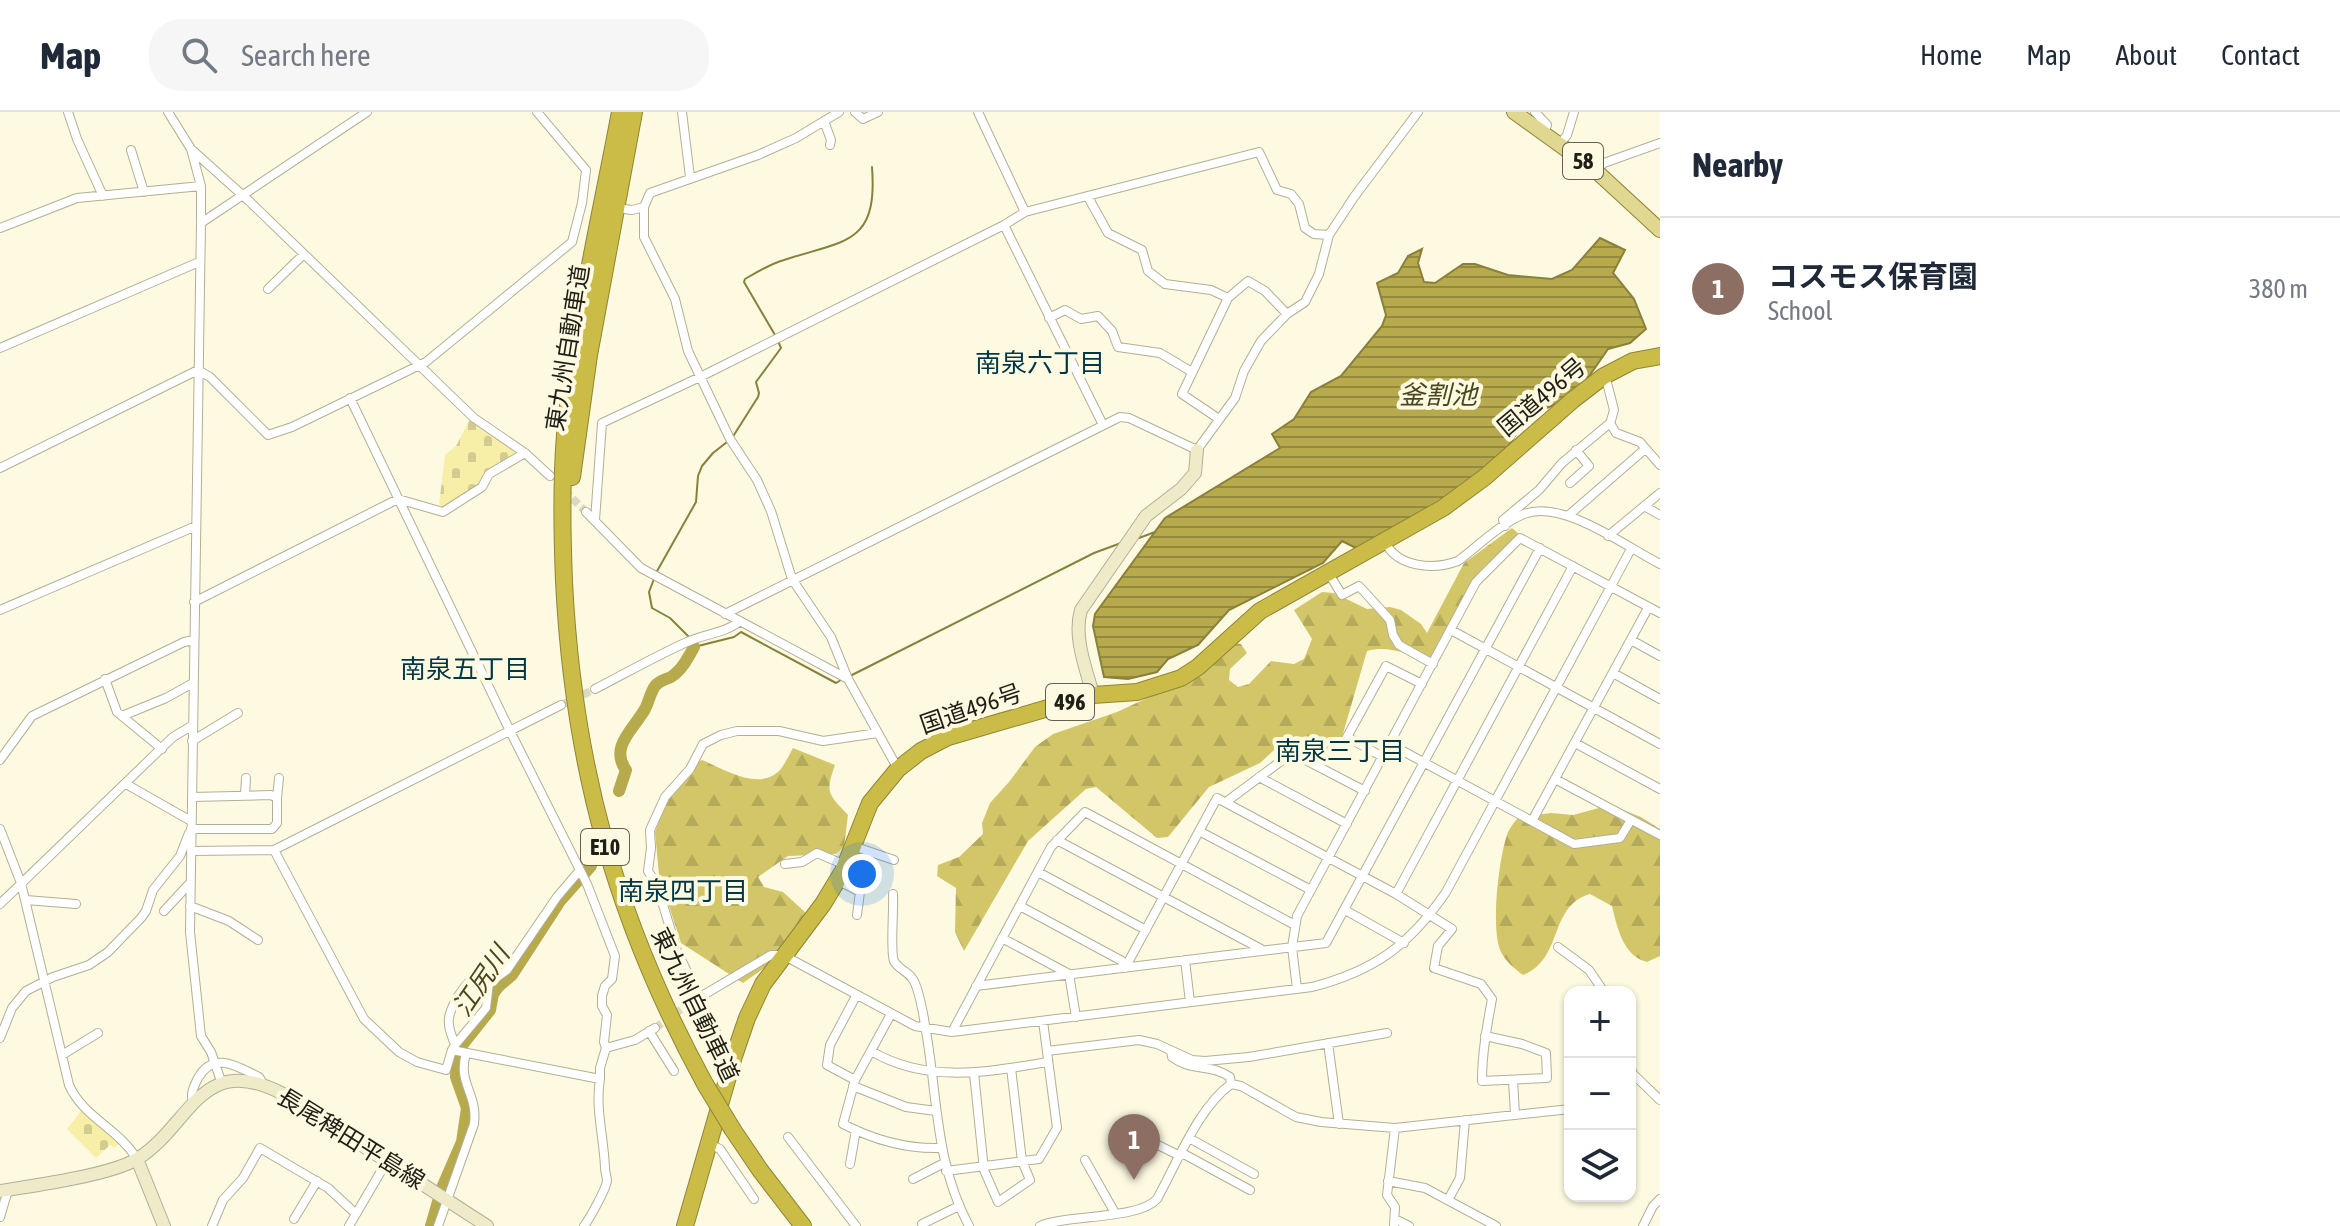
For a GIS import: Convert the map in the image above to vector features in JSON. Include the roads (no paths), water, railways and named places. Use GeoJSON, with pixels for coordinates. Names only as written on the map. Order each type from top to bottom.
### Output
{"type":"FeatureCollection","features":[{"type":"Feature","properties":{"kind":"highway","name":"東九州自動車道"},"geometry":{"type":"LineString","coordinates":[[620,112],[569,398],[562,487],[565,593],[575,707],[592,799],[618,890],[650,975],[705,1084],[733,1130],[803,1226]]}},
{"type":"Feature","properties":{"kind":"highway","name":"東九州自動車道"},"geometry":{"type":"LineString","coordinates":[[565,593],[570,503],[582,399],[634,112]]}},
{"type":"Feature","properties":{"kind":"highway","name":"国道496号"},"geometry":{"type":"LineString","coordinates":[[685,1226],[734,1056],[763,984],[823,904],[842,873],[870,803],[898,769],[921,751],[948,737],[1093,695],[1137,692],[1181,678],[1198,667],[1260,611],[1443,508],[1485,477],[1605,375],[1633,361],[1660,356]]}},
{"type":"Feature","properties":{"kind":"main road","name":"58"},"geometry":{"type":"LineString","coordinates":[[1514,112],[1596,171],[1660,230]]}},
{"type":"Feature","properties":{"kind":"main road"},"geometry":{"type":"LineString","coordinates":[[1093,695],[1078,636],[1077,622],[1081,610],[1146,516],[1181,489],[1195,473],[1197,450]]}},
{"type":"Feature","properties":{"kind":"main road","name":"長尾稗田平島線"},"geometry":{"type":"LineString","coordinates":[[222,1084],[240,1081],[263,1084],[283,1094],[487,1226]]}},
{"type":"Feature","properties":{"kind":"main road"},"geometry":{"type":"LineString","coordinates":[[4,1190],[117,1167],[137,1159],[193,1102],[222,1084]]}},
{"type":"Feature","properties":{"kind":"main road"},"geometry":{"type":"LineString","coordinates":[[137,1159],[164,1226]]}},
{"type":"Feature","properties":{"kind":"street"},"geometry":{"type":"LineString","coordinates":[[68,112],[103,196]]}},
{"type":"Feature","properties":{"kind":"street"},"geometry":{"type":"LineString","coordinates":[[168,112],[191,149],[474,418],[525,453],[550,476]]}},
{"type":"Feature","properties":{"kind":"street"},"geometry":{"type":"LineString","coordinates":[[201,223],[367,112]]}},
{"type":"Feature","properties":{"kind":"street"},"geometry":{"type":"LineString","coordinates":[[198,370],[210,377],[268,435],[292,427],[420,365],[572,242],[586,170],[537,112]]}},
{"type":"Feature","properties":{"kind":"street"},"geometry":{"type":"LineString","coordinates":[[682,112],[690,177]]}},
{"type":"Feature","properties":{"kind":"street"},"geometry":{"type":"LineString","coordinates":[[839,112],[796,138],[758,155],[650,193],[644,207],[644,237],[675,299],[688,351],[700,377],[730,439],[757,480],[779,529],[792,579],[831,637],[848,679],[898,769]]}},
{"type":"Feature","properties":{"kind":"street"},"geometry":{"type":"LineString","coordinates":[[855,112],[863,119],[878,112]]}},
{"type":"Feature","properties":{"kind":"street"},"geometry":{"type":"LineString","coordinates":[[978,112],[1025,212]]}},
{"type":"Feature","properties":{"kind":"street"},"geometry":{"type":"LineString","coordinates":[[725,614],[1103,425],[1125,417],[1197,450],[1235,398],[1251,356],[1261,341],[1287,314],[1305,302],[1319,274],[1329,235],[1418,112]]}},
{"type":"Feature","properties":{"kind":"street"},"geometry":{"type":"LineString","coordinates":[[1535,112],[1547,125],[1544,133]]}},
{"type":"Feature","properties":{"kind":"street"},"geometry":{"type":"LineString","coordinates":[[1560,144],[1567,135],[1574,112]]}},
{"type":"Feature","properties":{"kind":"street"},"geometry":{"type":"LineString","coordinates":[[824,121],[830,145]]}},
{"type":"Feature","properties":{"kind":"street"},"geometry":{"type":"LineString","coordinates":[[1596,171],[1604,163],[1660,143]]}},
{"type":"Feature","properties":{"kind":"street"},"geometry":{"type":"LineString","coordinates":[[191,149],[201,186],[201,223],[190,932],[201,1036],[222,1084]]}},
{"type":"Feature","properties":{"kind":"street"},"geometry":{"type":"LineString","coordinates":[[131,150],[144,192]]}},
{"type":"Feature","properties":{"kind":"street"},"geometry":{"type":"LineString","coordinates":[[595,520],[602,423],[700,377],[1025,212],[1259,152],[1277,190],[1291,194],[1299,204],[1305,228],[1314,234],[1329,235]]}},
{"type":"Feature","properties":{"kind":"street"},"geometry":{"type":"LineString","coordinates":[[0,228],[77,198],[201,186]]}},
{"type":"Feature","properties":{"kind":"street"},"geometry":{"type":"LineString","coordinates":[[1088,197],[1108,233],[1142,250],[1148,271],[1165,284],[1211,290],[1228,298]]}},
{"type":"Feature","properties":{"kind":"street"},"geometry":{"type":"LineString","coordinates":[[582,203],[593,203]]}},
{"type":"Feature","properties":{"kind":"street"},"geometry":{"type":"LineString","coordinates":[[624,209],[644,207]]}},
{"type":"Feature","properties":{"kind":"street"},"geometry":{"type":"LineString","coordinates":[[1004,225],[1103,425]]}},
{"type":"Feature","properties":{"kind":"street"},"geometry":{"type":"LineString","coordinates":[[268,289],[304,254]]}},
{"type":"Feature","properties":{"kind":"street"},"geometry":{"type":"LineString","coordinates":[[0,348],[199,262]]}},
{"type":"Feature","properties":{"kind":"street"},"geometry":{"type":"LineString","coordinates":[[1219,419],[1182,394],[1228,298],[1248,281],[1265,291],[1287,314]]}},
{"type":"Feature","properties":{"kind":"street"},"geometry":{"type":"LineString","coordinates":[[1049,318],[1065,310],[1081,319],[1098,316],[1112,331],[1118,347],[1160,353],[1192,372]]}},
{"type":"Feature","properties":{"kind":"street"},"geometry":{"type":"LineString","coordinates":[[0,468],[198,370]]}},
{"type":"Feature","properties":{"kind":"street"},"geometry":{"type":"LineString","coordinates":[[1505,526],[1503,520],[1510,512],[1539,490],[1576,450],[1610,424],[1614,410],[1605,375]]}},
{"type":"Feature","properties":{"kind":"street"},"geometry":{"type":"LineString","coordinates":[[350,398],[580,870],[615,956],[612,979],[605,986],[602,996],[602,1006],[607,1015],[606,1048],[596,1102],[607,1183],[584,1226]]}},
{"type":"Feature","properties":{"kind":"street"},"geometry":{"type":"LineString","coordinates":[[1610,424],[1616,433],[1640,442],[1660,465]]}},
{"type":"Feature","properties":{"kind":"street"},"geometry":{"type":"LineString","coordinates":[[1569,515],[1645,449]]}},
{"type":"Feature","properties":{"kind":"street"},"geometry":{"type":"LineString","coordinates":[[1570,483],[1589,466],[1576,450]]}},
{"type":"Feature","properties":{"kind":"street"},"geometry":{"type":"LineString","coordinates":[[194,602],[398,499],[443,512],[482,487],[489,474],[525,453]]}},
{"type":"Feature","properties":{"kind":"street"},"geometry":{"type":"LineString","coordinates":[[1608,536],[1660,493]]}},
{"type":"Feature","properties":{"kind":"street"},"geometry":{"type":"LineString","coordinates":[[1644,506],[1660,515]]}},
{"type":"Feature","properties":{"kind":"street"},"geometry":{"type":"LineString","coordinates":[[1385,542],[1393,554],[1421,566],[1435,567],[1458,561],[1520,516],[1551,510],[1569,515],[1660,564]]}},
{"type":"Feature","properties":{"kind":"street"},"geometry":{"type":"LineString","coordinates":[[586,512],[641,568],[848,679]]}},
{"type":"Feature","properties":{"kind":"street"},"geometry":{"type":"LineString","coordinates":[[0,610],[196,526]]}},
{"type":"Feature","properties":{"kind":"street"},"geometry":{"type":"LineString","coordinates":[[1297,989],[1292,947],[1293,924],[1476,582],[1504,551],[1520,538],[1660,613]]}},
{"type":"Feature","properties":{"kind":"street"},"geometry":{"type":"LineString","coordinates":[[976,986],[1326,943],[1540,548]]}},
{"type":"Feature","properties":{"kind":"street"},"geometry":{"type":"LineString","coordinates":[[690,1003],[771,955],[783,955],[856,996],[926,1029],[952,1032],[1297,989],[1337,981],[1357,973],[1404,943],[1431,914],[1446,892],[1631,549]]}},
{"type":"Feature","properties":{"kind":"street"},"geometry":{"type":"LineString","coordinates":[[1396,894],[1573,566]]}},
{"type":"Feature","properties":{"kind":"street"},"geometry":{"type":"LineString","coordinates":[[1329,574],[1342,595],[1359,586],[1390,620],[1399,645],[1433,664]]}},
{"type":"Feature","properties":{"kind":"street"},"geometry":{"type":"LineString","coordinates":[[1532,821],[1648,608]]}},
{"type":"Feature","properties":{"kind":"street"},"geometry":{"type":"LineString","coordinates":[[595,689],[688,641],[731,629],[740,621]]}},
{"type":"Feature","properties":{"kind":"street"},"geometry":{"type":"LineString","coordinates":[[1451,630],[1660,744]]}},
{"type":"Feature","properties":{"kind":"street"},"geometry":{"type":"LineString","coordinates":[[0,760],[32,716],[105,679],[194,640]]}},
{"type":"Feature","properties":{"kind":"street"},"geometry":{"type":"LineString","coordinates":[[1631,640],[1660,656]]}},
{"type":"Feature","properties":{"kind":"street"},"geometry":{"type":"LineString","coordinates":[[1383,757],[1347,737],[1386,666],[1422,684]]}},
{"type":"Feature","properties":{"kind":"street"},"geometry":{"type":"LineString","coordinates":[[1613,673],[1660,699]]}},
{"type":"Feature","properties":{"kind":"street"},"geometry":{"type":"LineString","coordinates":[[105,679],[117,712],[162,749]]}},
{"type":"Feature","properties":{"kind":"street"},"geometry":{"type":"LineString","coordinates":[[122,716],[193,683]]}},
{"type":"Feature","properties":{"kind":"street"},"geometry":{"type":"LineString","coordinates":[[191,851],[274,850],[561,705]]}},
{"type":"Feature","properties":{"kind":"street"},"geometry":{"type":"LineString","coordinates":[[192,741],[238,713]]}},
{"type":"Feature","properties":{"kind":"street"},"geometry":{"type":"LineString","coordinates":[[0,904],[173,737],[193,725]]}},
{"type":"Feature","properties":{"kind":"street"},"geometry":{"type":"LineString","coordinates":[[734,1056],[723,1046],[677,951],[657,885],[648,871],[650,830],[665,797],[690,769],[703,744],[721,735],[737,731],[779,731],[823,741],[878,733]]}},
{"type":"Feature","properties":{"kind":"street"},"geometry":{"type":"LineString","coordinates":[[1575,743],[1660,789]]}},
{"type":"Feature","properties":{"kind":"street"},"geometry":{"type":"LineString","coordinates":[[1390,744],[1574,844],[1620,838],[1631,820]]}},
{"type":"Feature","properties":{"kind":"street"},"geometry":{"type":"LineString","coordinates":[[1226,802],[1292,753],[1365,791]]}},
{"type":"Feature","properties":{"kind":"street"},"geometry":{"type":"LineString","coordinates":[[1259,777],[1347,824]]}},
{"type":"Feature","properties":{"kind":"street"},"geometry":{"type":"LineString","coordinates":[[245,795],[246,778]]}},
{"type":"Feature","properties":{"kind":"street"},"geometry":{"type":"LineString","coordinates":[[126,784],[191,825],[272,829],[277,823],[279,778]]}},
{"type":"Feature","properties":{"kind":"street"},"geometry":{"type":"LineString","coordinates":[[1555,779],[1660,835]]}},
{"type":"Feature","properties":{"kind":"street"},"geometry":{"type":"LineString","coordinates":[[192,797],[271,795],[277,798]]}},
{"type":"Feature","properties":{"kind":"street"},"geometry":{"type":"LineString","coordinates":[[1125,968],[1217,798],[1396,894],[1452,929],[1438,946],[1434,968],[1481,984],[1492,999],[1485,1036],[1482,1081],[1547,1078],[1546,1053],[1485,1036]]}},
{"type":"Feature","properties":{"kind":"street"},"geometry":{"type":"LineString","coordinates":[[952,1032],[1057,840],[1085,812],[1293,924]]}},
{"type":"Feature","properties":{"kind":"street"},"geometry":{"type":"LineString","coordinates":[[0,1038],[18,999],[26,991],[89,965],[108,952],[141,918],[153,890],[180,856],[191,825]]}},
{"type":"Feature","properties":{"kind":"street"},"geometry":{"type":"LineString","coordinates":[[0,829],[5,854],[21,883],[26,900],[69,1085],[78,1102],[117,1133],[137,1159]]}},
{"type":"Feature","properties":{"kind":"street"},"geometry":{"type":"LineString","coordinates":[[1199,831],[1311,890]]}},
{"type":"Feature","properties":{"kind":"street"},"geometry":{"type":"LineString","coordinates":[[1057,840],[1262,950]]}},
{"type":"Feature","properties":{"kind":"street"},"geometry":{"type":"LineString","coordinates":[[853,846],[894,860]]}},
{"type":"Feature","properties":{"kind":"street"},"geometry":{"type":"LineString","coordinates":[[274,850],[364,1019],[399,1052],[417,1062],[446,1070],[454,1048],[486,1008],[489,983]]}},
{"type":"Feature","properties":{"kind":"street"},"geometry":{"type":"LineString","coordinates":[[785,864],[802,862],[817,853],[860,892],[857,915]]}},
{"type":"Feature","properties":{"kind":"street"},"geometry":{"type":"LineString","coordinates":[[454,1048],[449,1015],[465,985],[470,981],[489,983],[507,970],[557,897],[580,870]]}},
{"type":"Feature","properties":{"kind":"street"},"geometry":{"type":"LineString","coordinates":[[1038,872],[1146,930]]}},
{"type":"Feature","properties":{"kind":"street"},"geometry":{"type":"LineString","coordinates":[[164,911],[191,882]]}},
{"type":"Feature","properties":{"kind":"street"},"geometry":{"type":"LineString","coordinates":[[893,894],[892,956],[898,967],[912,978],[926,1029],[940,1148],[959,1206],[969,1226]]}},
{"type":"Feature","properties":{"kind":"street"},"geometry":{"type":"LineString","coordinates":[[26,900],[76,904]]}},
{"type":"Feature","properties":{"kind":"street"},"geometry":{"type":"LineString","coordinates":[[190,906],[229,921],[258,940]]}},
{"type":"Feature","properties":{"kind":"street"},"geometry":{"type":"LineString","coordinates":[[1020,906],[1122,961],[1125,968]]}},
{"type":"Feature","properties":{"kind":"street"},"geometry":{"type":"LineString","coordinates":[[1345,910],[1404,943]]}},
{"type":"Feature","properties":{"kind":"street"},"geometry":{"type":"LineString","coordinates":[[1002,938],[1069,974]]}},
{"type":"Feature","properties":{"kind":"street"},"geometry":{"type":"LineString","coordinates":[[1558,947],[1589,970],[1600,986]]}},
{"type":"Feature","properties":{"kind":"street"},"geometry":{"type":"LineString","coordinates":[[1185,960],[1190,1002]]}},
{"type":"Feature","properties":{"kind":"street"},"geometry":{"type":"LineString","coordinates":[[1069,974],[1076,1017]]}},
{"type":"Feature","properties":{"kind":"street"},"geometry":{"type":"LineString","coordinates":[[856,996],[830,1045],[827,1065],[854,1083],[897,1104],[936,1111]]}},
{"type":"Feature","properties":{"kind":"street"},"geometry":{"type":"LineString","coordinates":[[891,1014],[854,1083],[843,1124],[916,1149],[940,1148]]}},
{"type":"Feature","properties":{"kind":"street"},"geometry":{"type":"LineString","coordinates":[[913,1179],[945,1167],[1039,1159],[1057,1128],[1043,1021]]}},
{"type":"Feature","properties":{"kind":"street"},"geometry":{"type":"LineString","coordinates":[[606,1048],[635,1040],[652,1029],[674,1071]]}},
{"type":"Feature","properties":{"kind":"street"},"geometry":{"type":"LineString","coordinates":[[62,1055],[98,1033]]}},
{"type":"Feature","properties":{"kind":"street"},"geometry":{"type":"LineString","coordinates":[[1047,1051],[1139,1040],[1157,1044],[1192,1060],[1205,1061],[1249,1057],[1387,1033]]}},
{"type":"Feature","properties":{"kind":"street"},"geometry":{"type":"LineString","coordinates":[[1328,1043],[1339,1124]]}},
{"type":"Feature","properties":{"kind":"street"},"geometry":{"type":"LineString","coordinates":[[454,1048],[600,1079]]}},
{"type":"Feature","properties":{"kind":"street"},"geometry":{"type":"LineString","coordinates":[[871,1051],[899,1065],[932,1073],[974,1073],[1048,1062]]}},
{"type":"Feature","properties":{"kind":"street"},"geometry":{"type":"LineString","coordinates":[[1171,1051],[1172,1057],[1185,1065],[1217,1068],[1230,1077],[1231,1084]]}},
{"type":"Feature","properties":{"kind":"street"},"geometry":{"type":"LineString","coordinates":[[438,1226],[441,1195],[465,1152],[476,1110],[462,1075],[466,1053]]}},
{"type":"Feature","properties":{"kind":"street"},"geometry":{"type":"LineString","coordinates":[[193,1102],[191,1096],[199,1077],[215,1063],[226,1062],[259,1077],[263,1084]]}},
{"type":"Feature","properties":{"kind":"street"},"geometry":{"type":"LineString","coordinates":[[974,1073],[984,1170],[998,1202],[1030,1180],[1022,1161],[1011,1068]]}},
{"type":"Feature","properties":{"kind":"street"},"geometry":{"type":"LineString","coordinates":[[1636,1078],[1660,1100]]}},
{"type":"Feature","properties":{"kind":"street"},"geometry":{"type":"LineString","coordinates":[[1513,1080],[1515,1115]]}},
{"type":"Feature","properties":{"kind":"street"},"geometry":{"type":"LineString","coordinates":[[1231,1084],[1241,1086],[1296,1117],[1339,1124],[1395,1128],[1564,1110]]}},
{"type":"Feature","properties":{"kind":"street"},"geometry":{"type":"LineString","coordinates":[[1040,1226],[1150,1205],[1189,1138],[1216,1098],[1231,1084]]}},
{"type":"Feature","properties":{"kind":"street"},"geometry":{"type":"LineString","coordinates":[[1448,1200],[1460,1178],[1465,1120]]}},
{"type":"Feature","properties":{"kind":"street"},"geometry":{"type":"LineString","coordinates":[[1122,1127],[1250,1190]]}},
{"type":"Feature","properties":{"kind":"street"},"geometry":{"type":"LineString","coordinates":[[1395,1128],[1387,1195],[1395,1207],[1395,1222],[1409,1226]]}},
{"type":"Feature","properties":{"kind":"street"},"geometry":{"type":"LineString","coordinates":[[850,1164],[856,1130]]}},
{"type":"Feature","properties":{"kind":"street"},"geometry":{"type":"LineString","coordinates":[[788,1137],[856,1226]]}},
{"type":"Feature","properties":{"kind":"street"},"geometry":{"type":"LineString","coordinates":[[1189,1138],[1254,1174]]}},
{"type":"Feature","properties":{"kind":"street"},"geometry":{"type":"LineString","coordinates":[[709,1144],[720,1149],[754,1199]]}},
{"type":"Feature","properties":{"kind":"street"},"geometry":{"type":"LineString","coordinates":[[212,1226],[226,1195],[243,1178],[260,1148],[317,1181],[355,1213]]}},
{"type":"Feature","properties":{"kind":"street"},"geometry":{"type":"LineString","coordinates":[[1216,1171],[1224,1157]]}},
{"type":"Feature","properties":{"kind":"street"},"geometry":{"type":"LineString","coordinates":[[1085,1160],[1115,1213]]}},
{"type":"Feature","properties":{"kind":"street"},"geometry":{"type":"LineString","coordinates":[[349,1226],[387,1161]]}},
{"type":"Feature","properties":{"kind":"street"},"geometry":{"type":"LineString","coordinates":[[294,1219],[317,1181]]}},
{"type":"Feature","properties":{"kind":"street"},"geometry":{"type":"LineString","coordinates":[[1388,1181],[1425,1188],[1496,1226]]}},
{"type":"Feature","properties":{"kind":"street"},"geometry":{"type":"LineString","coordinates":[[0,1217],[4,1190]]}},
{"type":"Feature","properties":{"kind":"street"},"geometry":{"type":"LineString","coordinates":[[1643,1226],[1660,1199]]}},
{"type":"Feature","properties":{"kind":"street"},"geometry":{"type":"LineString","coordinates":[[922,1224],[959,1206]]}},
{"type":"Feature","properties":{"kind":"water","name":"釜割池"},"geometry":{"type":"Polygon","coordinates":[[[1600,238],[1625,250],[1613,273],[1634,299],[1646,329],[1630,343],[1608,349],[1583,385],[1566,399],[1526,418],[1503,455],[1445,501],[1358,549],[1342,541],[1323,563],[1229,610],[1198,645],[1168,659],[1157,672],[1128,679],[1104,677],[1093,626],[1095,614],[1165,518],[1280,448],[1272,434],[1294,419],[1311,392],[1341,376],[1382,326],[1386,315],[1377,283],[1398,273],[1408,256],[1422,249],[1418,263],[1424,282],[1435,283],[1463,264],[1475,264],[1508,275],[1552,279],[1572,270],[1600,238]]]}},
{"type":"Feature","properties":{"kind":"waterway"},"geometry":{"type":"LineString","coordinates":[[775,335],[745,279],[774,264],[853,236],[863,226],[869,212],[872,167]]}},
{"type":"Feature","properties":{"kind":"waterway"},"geometry":{"type":"LineString","coordinates":[[732,438],[758,397],[756,382],[781,348],[778,341]]}},
{"type":"Feature","properties":{"kind":"waterway"},"geometry":{"type":"LineString","coordinates":[[656,573],[696,502],[702,466],[727,442]]}},
{"type":"Feature","properties":{"kind":"waterway"},"geometry":{"type":"LineString","coordinates":[[1139,538],[1155,532]]}},
{"type":"Feature","properties":{"kind":"waterway"},"geometry":{"type":"LineString","coordinates":[[850,676],[1094,553],[1121,543]]}},
{"type":"Feature","properties":{"kind":"waterway"},"geometry":{"type":"LineString","coordinates":[[654,579],[649,592],[652,608],[670,618],[688,636]]}},
{"type":"Feature","properties":{"kind":"waterway"},"geometry":{"type":"LineString","coordinates":[[691,642],[694,647],[734,637],[741,632],[836,683],[841,680]]}},
{"type":"Feature","properties":{"kind":"waterway","name":"江尻川"},"geometry":{"type":"LineString","coordinates":[[619,791],[626,770],[620,754],[625,738],[645,709],[655,686],[678,671],[694,647]]}},
{"type":"Feature","properties":{"kind":"waterway","name":"江尻川"},"geometry":{"type":"LineString","coordinates":[[431,1226],[442,1188],[462,1142],[467,1108],[456,1077],[457,1058],[463,1044],[490,1010],[493,994],[498,987],[512,975],[560,901],[591,866]]}},
{"type":"Feature","properties":{"kind":"tunnel"},"geometry":{"type":"LineString","coordinates":[[564,490],[586,512]]}},
{"type":"Feature","properties":{"kind":"tunnel"},"geometry":{"type":"LineString","coordinates":[[561,705],[595,689]]}},
{"type":"Feature","properties":{"kind":"tunnel"},"geometry":{"type":"LineString","coordinates":[[655,1028],[690,1003]]}},
{"type":"Feature","properties":{"kind":"place","name":"コスモス保育園"},"geometry":{"type":"Point","coordinates":[1134,1180]}},
{"type":"Feature","properties":{"kind":"district","name":"南泉六丁目"},"geometry":{"type":"Point","coordinates":[1040,363]}},
{"type":"Feature","properties":{"kind":"district","name":"南泉五丁目"},"geometry":{"type":"Point","coordinates":[465,669]}},
{"type":"Feature","properties":{"kind":"district","name":"南泉三丁目"},"geometry":{"type":"Point","coordinates":[1340,751]}},
{"type":"Feature","properties":{"kind":"district","name":"南泉四丁目"},"geometry":{"type":"Point","coordinates":[683,891]}}]}
